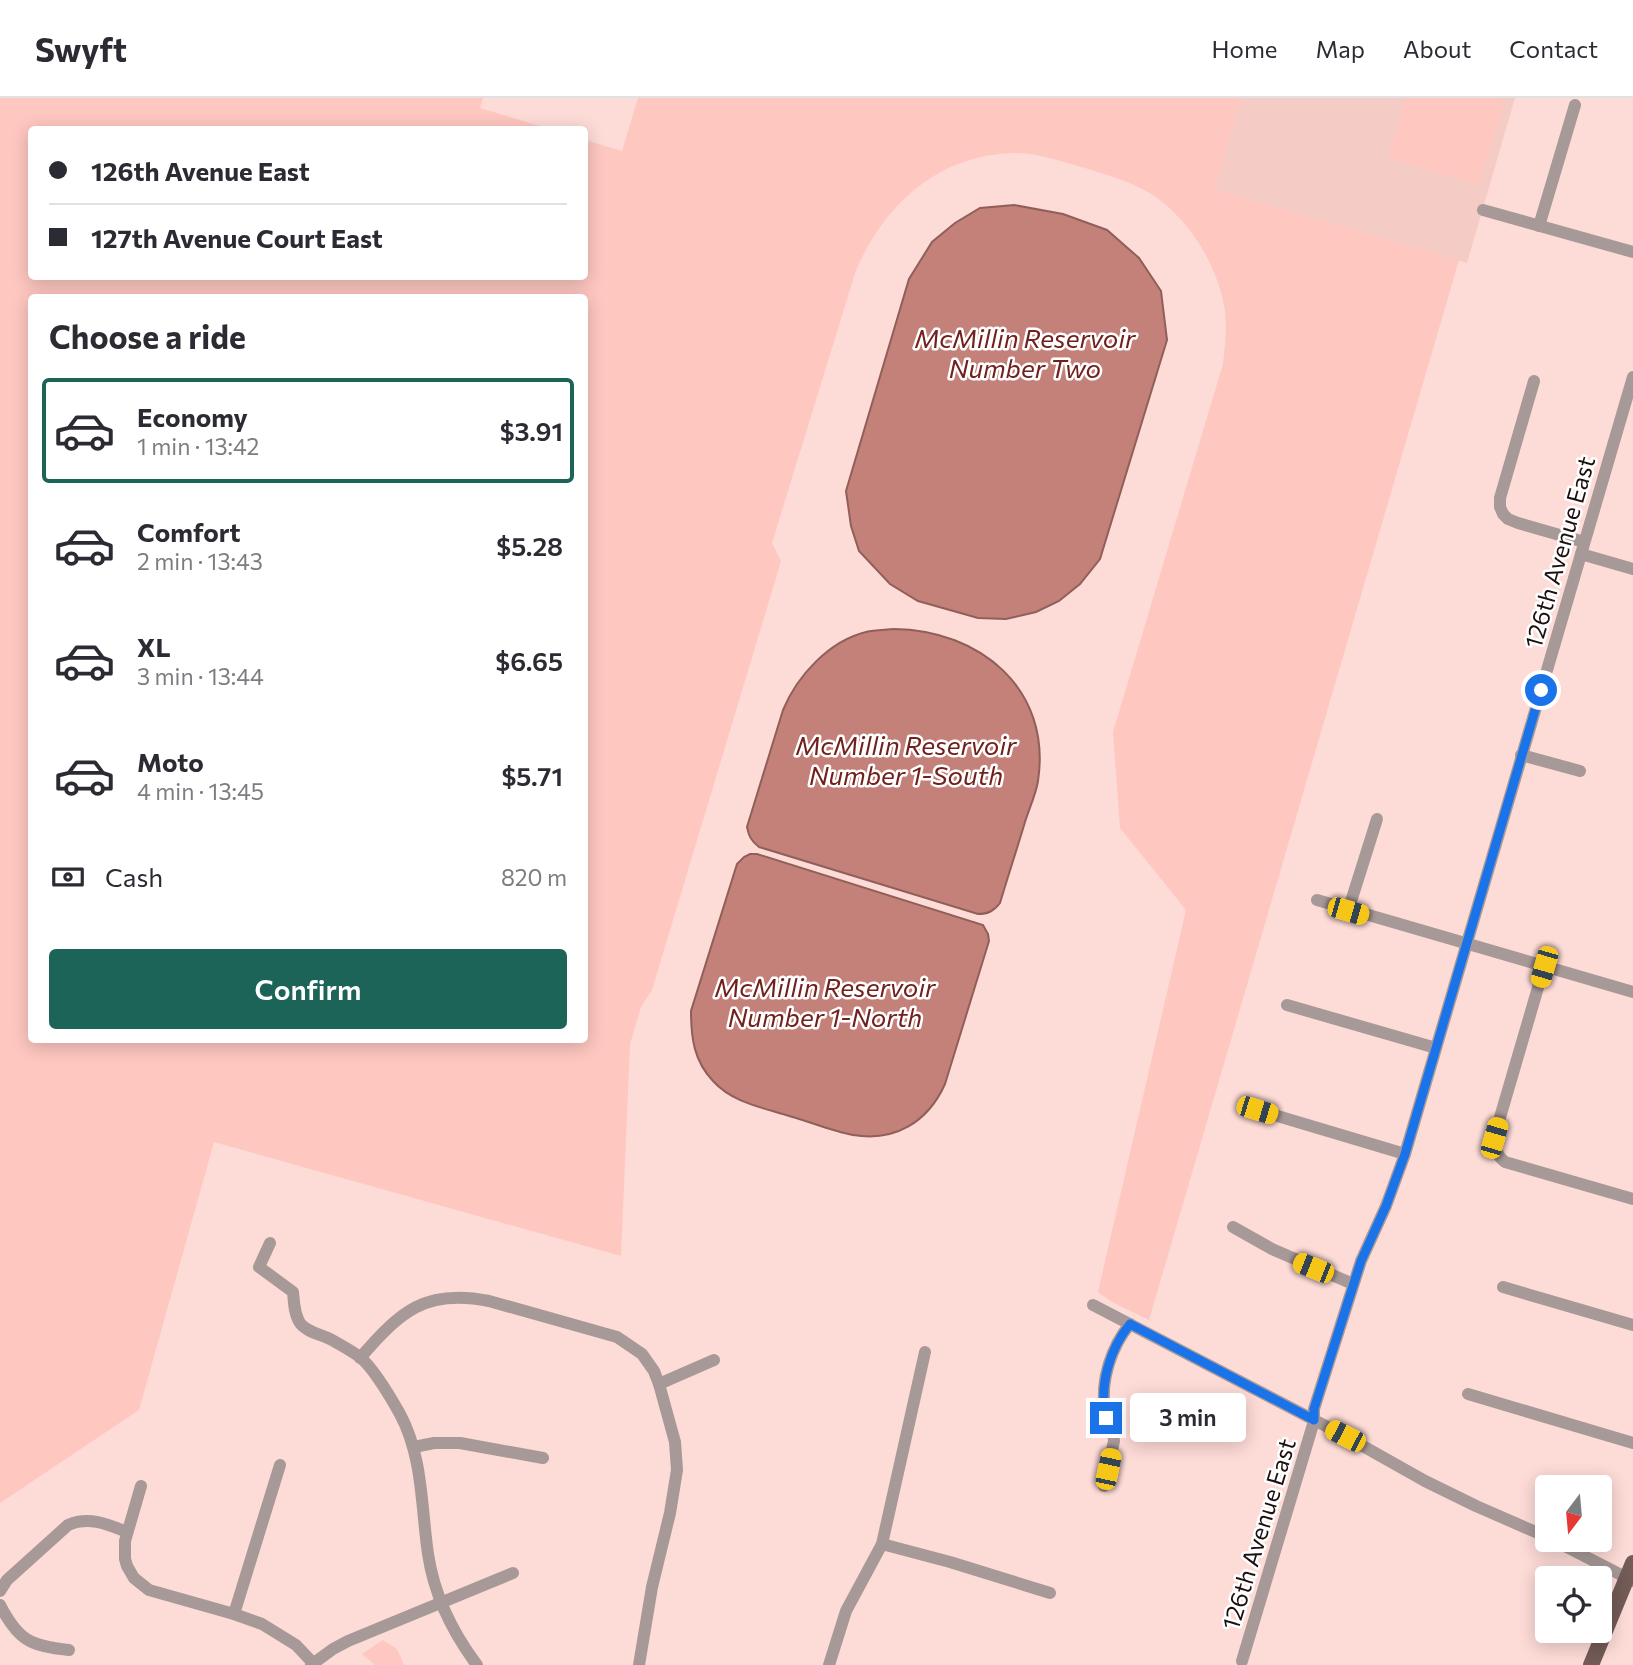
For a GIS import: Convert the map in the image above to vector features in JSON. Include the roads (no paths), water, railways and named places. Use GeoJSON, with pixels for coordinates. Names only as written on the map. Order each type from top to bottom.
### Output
{"type":"FeatureCollection","features":[{"type":"Feature","properties":{"kind":"main road"},"geometry":{"type":"LineString","coordinates":[[1591,1665],[1631,1574]]}},
{"type":"Feature","properties":{"kind":"street"},"geometry":{"type":"LineString","coordinates":[[1539,226],[1575,105]]}},
{"type":"Feature","properties":{"kind":"street"},"geometry":{"type":"LineString","coordinates":[[1483,210],[1633,252]]}},
{"type":"Feature","properties":{"kind":"street","name":"126th Avenue East"},"geometry":{"type":"LineString","coordinates":[[1242,1661],[1314,1420],[1314,1409],[1353,1284],[1405,1154],[1633,377]]}},
{"type":"Feature","properties":{"kind":"street"},"geometry":{"type":"LineString","coordinates":[[1534,381],[1500,498],[1502,510],[1508,519],[1633,569]]}},
{"type":"Feature","properties":{"kind":"street"},"geometry":{"type":"LineString","coordinates":[[1521,754],[1580,771]]}},
{"type":"Feature","properties":{"kind":"street"},"geometry":{"type":"LineString","coordinates":[[1348,911],[1377,820]]}},
{"type":"Feature","properties":{"kind":"street"},"geometry":{"type":"LineString","coordinates":[[1317,900],[1633,992]]}},
{"type":"Feature","properties":{"kind":"street"},"geometry":{"type":"LineString","coordinates":[[1544,967],[1494,1138],[1496,1152],[1505,1162],[1633,1199]]}},
{"type":"Feature","properties":{"kind":"street"},"geometry":{"type":"LineString","coordinates":[[1287,1005],[1436,1048]]}},
{"type":"Feature","properties":{"kind":"street"},"geometry":{"type":"LineString","coordinates":[[1257,1110],[1405,1154]]}},
{"type":"Feature","properties":{"kind":"street"},"geometry":{"type":"LineString","coordinates":[[1233,1227],[1282,1255],[1353,1284]]}},
{"type":"Feature","properties":{"kind":"street"},"geometry":{"type":"LineString","coordinates":[[270,1243],[259,1267],[293,1292],[299,1322],[360,1358],[371,1369],[398,1410],[414,1447],[419,1468],[431,1571],[441,1602],[461,1642],[477,1665]]}},
{"type":"Feature","properties":{"kind":"street"},"geometry":{"type":"LineString","coordinates":[[1503,1287],[1633,1325]]}},
{"type":"Feature","properties":{"kind":"street"},"geometry":{"type":"LineString","coordinates":[[360,1358],[405,1312],[431,1300],[471,1297],[617,1337],[642,1354],[659,1384],[675,1442],[677,1470],[670,1513],[652,1587],[639,1665]]}},
{"type":"Feature","properties":{"kind":"street"},"geometry":{"type":"LineString","coordinates":[[1093,1305],[1436,1486],[1535,1532]]}},
{"type":"Feature","properties":{"kind":"street"},"geometry":{"type":"LineString","coordinates":[[1104,1486],[1114,1435],[1105,1411],[1104,1387],[1113,1351],[1130,1324]]}},
{"type":"Feature","properties":{"kind":"street"},"geometry":{"type":"LineString","coordinates":[[829,1665],[846,1611],[882,1544],[925,1352]]}},
{"type":"Feature","properties":{"kind":"street"},"geometry":{"type":"LineString","coordinates":[[659,1384],[714,1360]]}},
{"type":"Feature","properties":{"kind":"street"},"geometry":{"type":"LineString","coordinates":[[1468,1394],[1633,1443]]}},
{"type":"Feature","properties":{"kind":"street"},"geometry":{"type":"LineString","coordinates":[[414,1447],[434,1443],[460,1443],[543,1458]]}},
{"type":"Feature","properties":{"kind":"street"},"geometry":{"type":"LineString","coordinates":[[234,1614],[280,1465]]}},
{"type":"Feature","properties":{"kind":"street"},"geometry":{"type":"LineString","coordinates":[[141,1486],[127,1532],[125,1551],[127,1566],[134,1578],[145,1587],[234,1614],[274,1630],[296,1645],[312,1664],[348,1641],[513,1573]]}},
{"type":"Feature","properties":{"kind":"street"},"geometry":{"type":"LineString","coordinates":[[0,1591],[6,1580],[76,1521],[100,1522],[127,1532]]}},
{"type":"Feature","properties":{"kind":"street"},"geometry":{"type":"LineString","coordinates":[[882,1544],[1050,1593]]}},
{"type":"Feature","properties":{"kind":"street"},"geometry":{"type":"LineString","coordinates":[[1581,1552],[1631,1574]]}},
{"type":"Feature","properties":{"kind":"street"},"geometry":{"type":"LineString","coordinates":[[0,1605],[21,1636],[44,1647],[69,1650]]}},
{"type":"Feature","properties":{"kind":"water","name":"McMillin Reservoir Number Two"},"geometry":{"type":"Polygon","coordinates":[[[1014,205],[1063,214],[1107,230],[1139,258],[1161,291],[1167,340],[1100,559],[1080,584],[1059,601],[1036,612],[1006,619],[978,618],[918,601],[890,584],[859,551],[851,526],[846,491],[909,279],[932,242],[955,223],[980,208],[1014,205]]]}},
{"type":"Feature","properties":{"kind":"water","name":"McMillin Reservoir Number 1-South"},"geometry":{"type":"Polygon","coordinates":[[[894,629],[925,632],[955,640],[981,653],[1003,671],[1021,693],[1033,719],[1039,748],[1037,786],[1000,903],[988,913],[978,914],[759,847],[752,840],[747,827],[783,710],[797,685],[816,662],[839,643],[866,632],[894,629]]]}},
{"type":"Feature","properties":{"kind":"water","name":"McMillin Reservoir Number 1-North"},"geometry":{"type":"Polygon","coordinates":[[[750,854],[983,925],[989,941],[945,1084],[929,1109],[908,1126],[883,1135],[853,1135],[836,1131],[738,1099],[713,1081],[702,1065],[693,1040],[691,1011],[737,864],[750,854]]]}}]}
